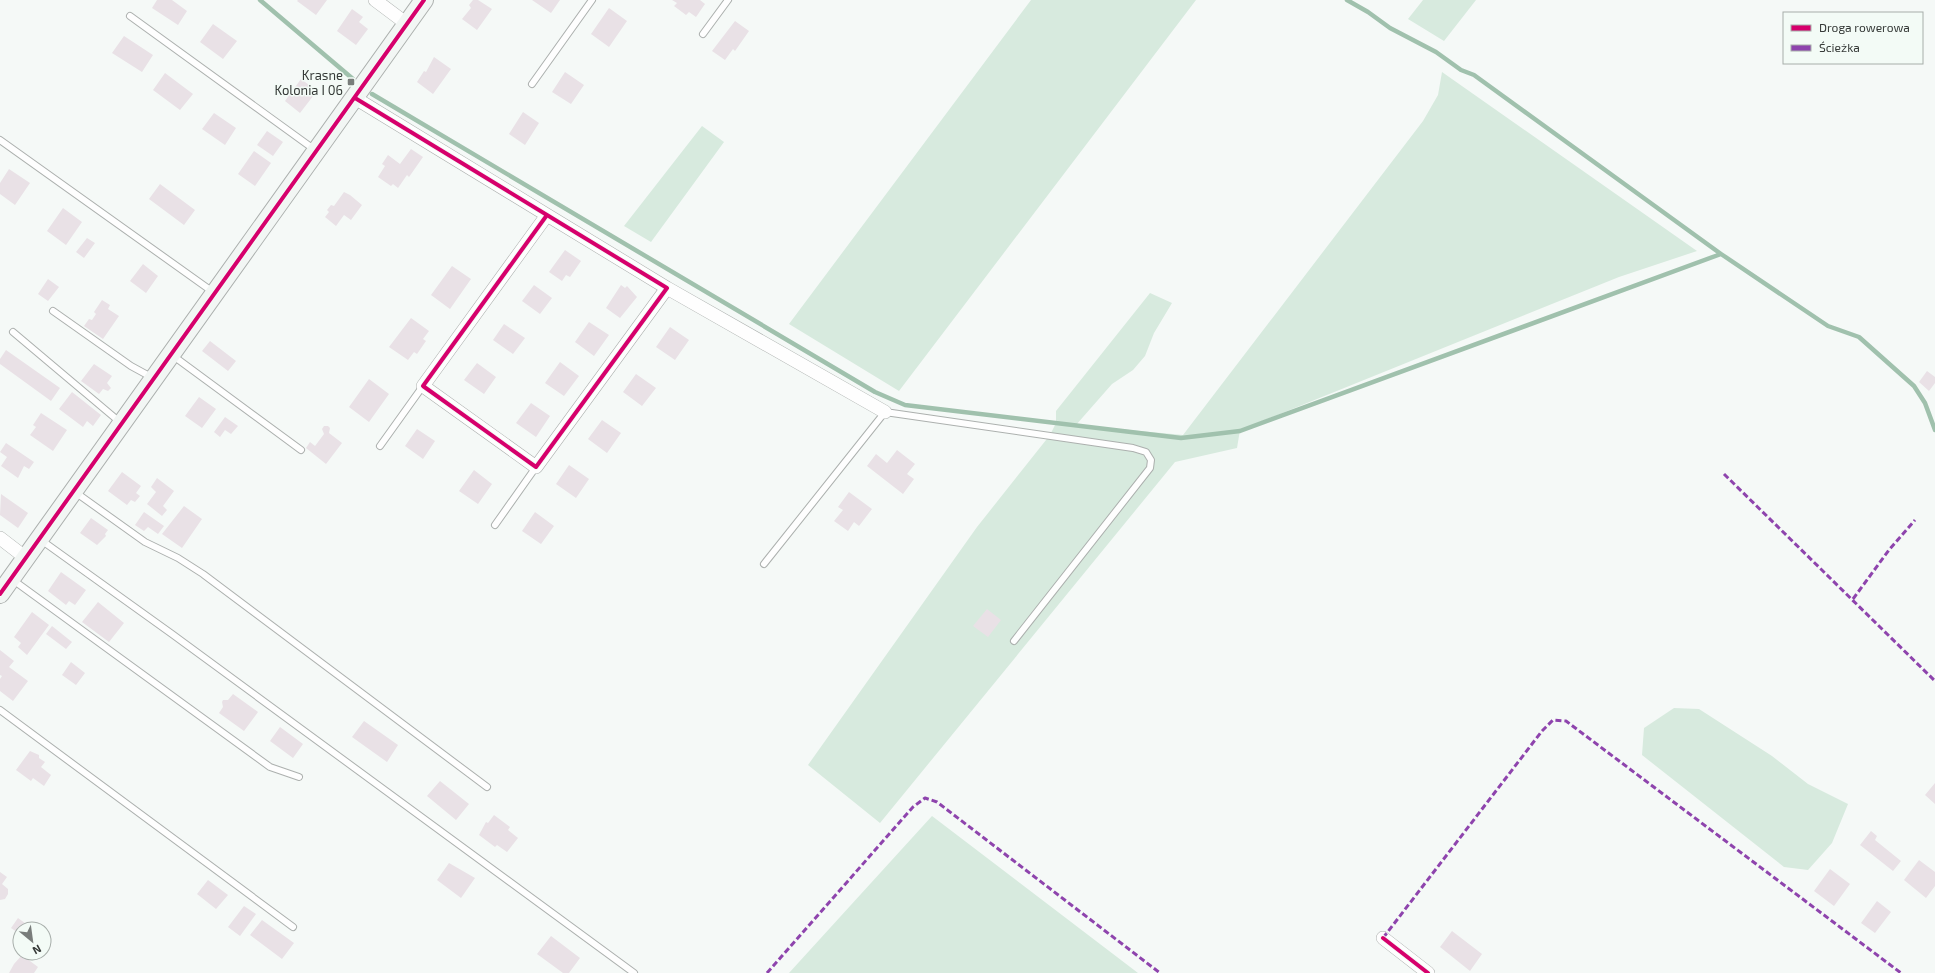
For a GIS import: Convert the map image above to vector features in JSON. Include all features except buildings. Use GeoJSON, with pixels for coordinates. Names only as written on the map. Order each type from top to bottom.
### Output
{"type":"FeatureCollection","features":[{"type":"Feature","properties":{"kind":"street"},"geometry":{"type":"LineString","coordinates":[[375,0],[407,24]]}},
{"type":"Feature","properties":{"kind":"street"},"geometry":{"type":"LineString","coordinates":[[0,594],[356,98],[424,0]]}},
{"type":"Feature","properties":{"kind":"street"},"geometry":{"type":"LineString","coordinates":[[356,98],[667,288],[885,412]]}},
{"type":"Feature","properties":{"kind":"street"},"geometry":{"type":"LineString","coordinates":[[547,216],[423,386],[536,467],[667,288]]}},
{"type":"Feature","properties":{"kind":"street"},"geometry":{"type":"LineString","coordinates":[[0,538],[26,558]]}},
{"type":"Feature","properties":{"kind":"street"},"geometry":{"type":"LineString","coordinates":[[1383,938],[1428,973]]}},
{"type":"Feature","properties":{"kind":"lane"},"geometry":{"type":"LineString","coordinates":[[532,84],[592,0]]}},
{"type":"Feature","properties":{"kind":"lane"},"geometry":{"type":"LineString","coordinates":[[703,34],[728,0]]}},
{"type":"Feature","properties":{"kind":"lane"},"geometry":{"type":"LineString","coordinates":[[130,16],[317,152]]}},
{"type":"Feature","properties":{"kind":"lane"},"geometry":{"type":"LineString","coordinates":[[0,140],[215,293]]}},
{"type":"Feature","properties":{"kind":"lane"},"geometry":{"type":"LineString","coordinates":[[53,311],[131,366],[153,379]]}},
{"type":"Feature","properties":{"kind":"lane"},"geometry":{"type":"LineString","coordinates":[[13,332],[121,424]]}},
{"type":"Feature","properties":{"kind":"lane"},"geometry":{"type":"LineString","coordinates":[[171,354],[301,450]]}},
{"type":"Feature","properties":{"kind":"lane"},"geometry":{"type":"LineString","coordinates":[[380,446],[423,386]]}},
{"type":"Feature","properties":{"kind":"lane"},"geometry":{"type":"LineString","coordinates":[[764,564],[885,412],[1133,448],[1146,452],[1151,460],[1150,468],[1014,641]]}},
{"type":"Feature","properties":{"kind":"lane"},"geometry":{"type":"LineString","coordinates":[[495,525],[536,467]]}},
{"type":"Feature","properties":{"kind":"lane"},"geometry":{"type":"LineString","coordinates":[[74,491],[145,542],[178,558],[203,574],[487,787]]}},
{"type":"Feature","properties":{"kind":"lane"},"geometry":{"type":"LineString","coordinates":[[39,540],[172,634],[634,973]]}},
{"type":"Feature","properties":{"kind":"lane"},"geometry":{"type":"LineString","coordinates":[[11,579],[270,767],[299,777]]}},
{"type":"Feature","properties":{"kind":"lane"},"geometry":{"type":"LineString","coordinates":[[0,710],[293,927]]}},
{"type":"Feature","properties":{"kind":"green space"},"geometry":{"type":"Polygon","coordinates":[[[1031,0],[1196,0],[899,391],[789,324],[1031,0]]]}},
{"type":"Feature","properties":{"kind":"green space"},"geometry":{"type":"Polygon","coordinates":[[[1423,0],[1476,0],[1444,41],[1408,19],[1423,0]]]}},
{"type":"Feature","properties":{"kind":"green space"},"geometry":{"type":"Polygon","coordinates":[[[1442,72],[1697,251],[1619,277],[1240,430],[1237,448],[1175,462],[880,823],[808,765],[977,527],[1050,435],[1056,423],[1056,411],[1150,293],[1172,303],[1154,333],[1145,356],[1133,370],[1112,384],[1076,425],[1183,435],[1423,121],[1438,95],[1442,72]]]}},
{"type":"Feature","properties":{"kind":"green space"},"geometry":{"type":"Polygon","coordinates":[[[702,126],[724,142],[651,242],[624,226],[702,126]]]}},
{"type":"Feature","properties":{"kind":"green space"},"geometry":{"type":"Polygon","coordinates":[[[1674,708],[1699,709],[1772,756],[1808,784],[1848,804],[1832,843],[1808,870],[1784,867],[1642,755],[1644,728],[1674,708]]]}},
{"type":"Feature","properties":{"kind":"green space"},"geometry":{"type":"Polygon","coordinates":[[[932,816],[1138,973],[789,973],[932,816]]]}},
{"type":"Feature","properties":{"kind":"waterway"},"geometry":{"type":"LineString","coordinates":[[260,0],[353,79]]}},
{"type":"Feature","properties":{"kind":"waterway"},"geometry":{"type":"LineString","coordinates":[[1347,0],[1368,12],[1390,28],[1436,52],[1461,70],[1474,75],[1721,254],[1828,326],[1859,337],[1914,386],[1925,403],[1935,430]]}},
{"type":"Feature","properties":{"kind":"waterway"},"geometry":{"type":"LineString","coordinates":[[372,94],[875,392],[905,405],[1181,438],[1240,431],[1721,254]]}},
{"type":"Feature","properties":{"kind":"marked path"},"geometry":{"type":"LineString","coordinates":[[1724,474],[1935,681]]}},
{"type":"Feature","properties":{"kind":"marked path"},"geometry":{"type":"LineString","coordinates":[[1853,599],[1889,550],[1915,520]]}},
{"type":"Feature","properties":{"kind":"marked path"},"geometry":{"type":"LineString","coordinates":[[1383,938],[1542,731],[1553,720],[1566,721],[1901,973]]}},
{"type":"Feature","properties":{"kind":"marked path"},"geometry":{"type":"LineString","coordinates":[[767,973],[913,807],[925,798],[937,802],[1160,973]]}},
{"type":"Feature","properties":{"kind":"cycle path"},"geometry":{"type":"LineString","coordinates":[[0,594],[424,0]]}},
{"type":"Feature","properties":{"kind":"cycle path"},"geometry":{"type":"LineString","coordinates":[[355,98],[547,215],[423,386],[536,467],[667,288],[547,215]]}},
{"type":"Feature","properties":{"kind":"cycle path"},"geometry":{"type":"LineString","coordinates":[[1383,938],[1428,973]]}},
{"type":"Feature","properties":{"kind":"place","name":"Krasne Kolonia I 06"},"geometry":{"type":"Point","coordinates":[351,82]}}]}
